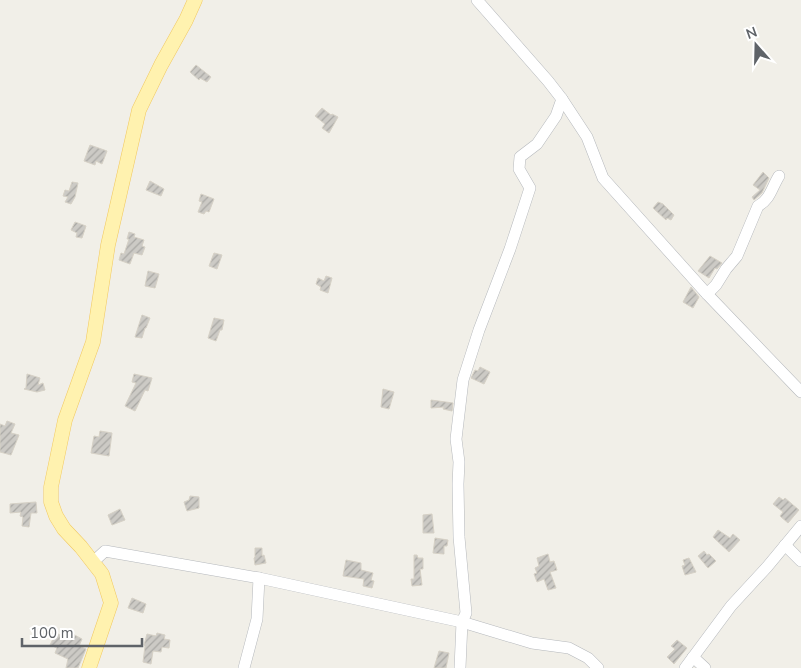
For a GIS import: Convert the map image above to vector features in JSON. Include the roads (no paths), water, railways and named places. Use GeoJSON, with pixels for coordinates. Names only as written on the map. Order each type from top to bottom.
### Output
{"type":"FeatureCollection","features":[{"type":"Feature","properties":{"kind":"main road"},"geometry":{"type":"LineString","coordinates":[[89,668],[111,603],[102,574],[64,529],[56,516],[51,502],[51,487],[65,420],[93,342],[108,245],[139,110],[160,65],[186,20],[194,0]]}},
{"type":"Feature","properties":{"kind":"street"},"geometry":{"type":"LineString","coordinates":[[477,0],[562,99],[587,137],[603,178],[707,294],[801,392]]}},
{"type":"Feature","properties":{"kind":"street"},"geometry":{"type":"LineString","coordinates":[[460,668],[462,622],[466,613],[460,537],[460,462],[456,439],[463,380],[478,330],[510,249],[530,188],[519,169],[520,157],[537,144],[556,116],[562,99]]}},
{"type":"Feature","properties":{"kind":"street"},"geometry":{"type":"LineString","coordinates":[[707,294],[716,285],[736,256],[758,206],[764,204],[769,198],[779,176]]}},
{"type":"Feature","properties":{"kind":"street"},"geometry":{"type":"LineString","coordinates":[[685,668],[732,606],[801,526]]}},
{"type":"Feature","properties":{"kind":"street"},"geometry":{"type":"LineString","coordinates":[[785,545],[801,560]]}},
{"type":"Feature","properties":{"kind":"street"},"geometry":{"type":"LineString","coordinates":[[93,562],[105,551],[259,578],[462,622],[532,643],[570,648],[588,658],[598,668]]}},
{"type":"Feature","properties":{"kind":"street"},"geometry":{"type":"LineString","coordinates":[[244,668],[257,619],[259,578]]}},
{"type":"Feature","properties":{"kind":"street"},"geometry":{"type":"LineString","coordinates":[[694,656],[705,668]]}}]}
